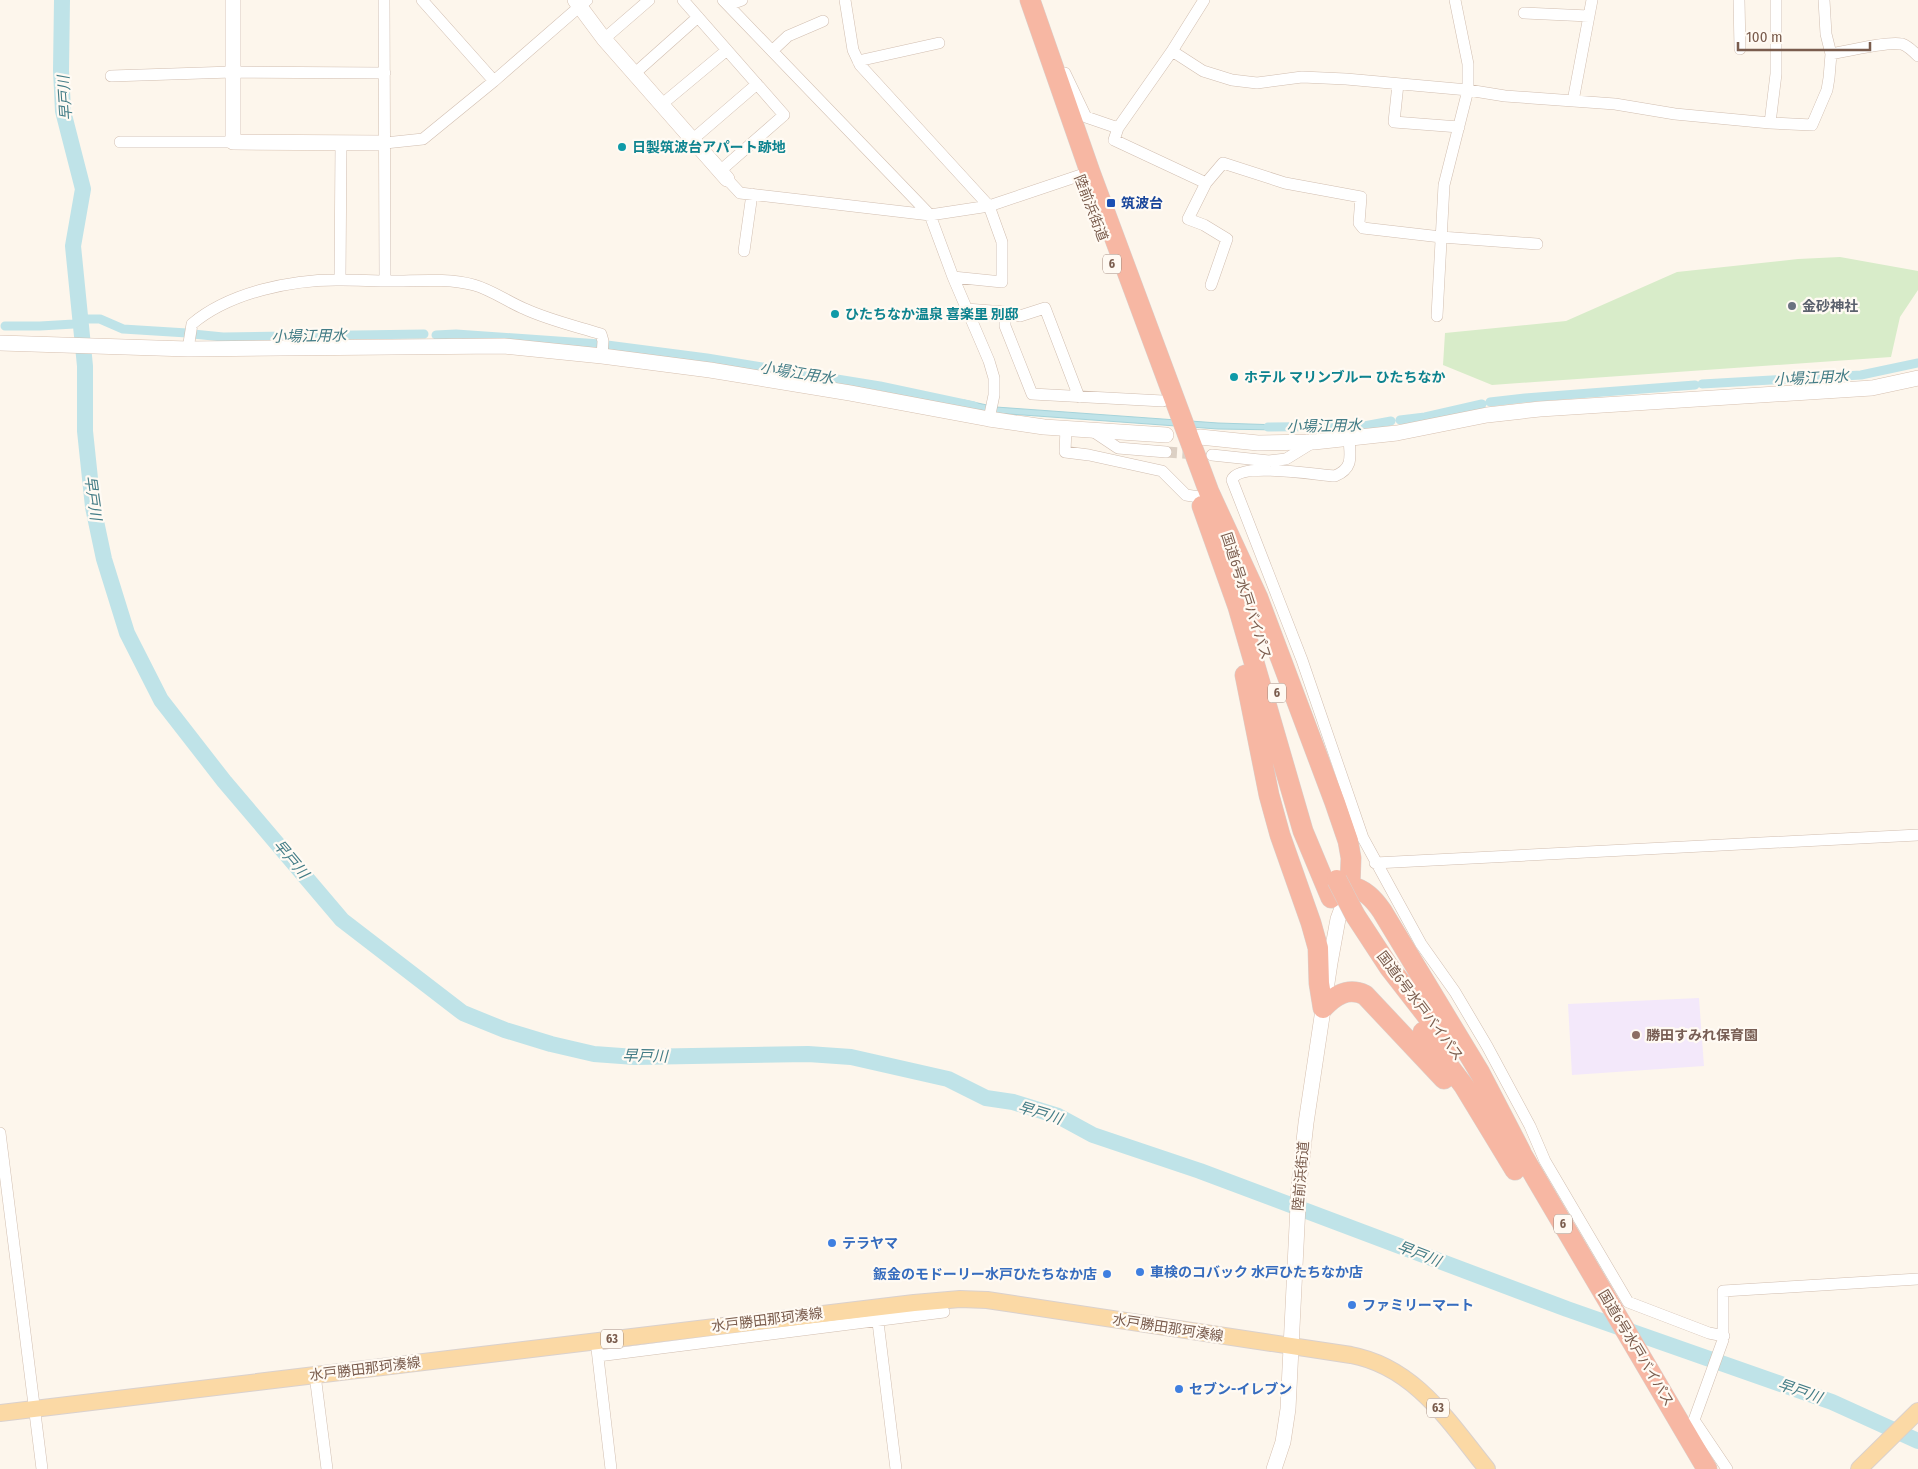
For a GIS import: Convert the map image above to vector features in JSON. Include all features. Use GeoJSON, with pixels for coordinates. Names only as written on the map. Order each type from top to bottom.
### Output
{"type":"FeatureCollection","features":[{"type":"Feature","properties":{"kind":"highway","name":"陸前浜街道"},"geometry":{"type":"LineString","coordinates":[[1018,0],[1207,502],[1210,527]]}},
{"type":"Feature","properties":{"kind":"highway","name":"陸前浜街道"},"geometry":{"type":"LineString","coordinates":[[1030,0],[1056,76],[1084,174],[1163,401],[1207,502]]}},
{"type":"Feature","properties":{"kind":"highway"},"geometry":{"type":"LineString","coordinates":[[1207,502],[1258,598],[1356,840],[1351,858],[1347,890],[1382,911],[1480,1073],[1512,1151]]}},
{"type":"Feature","properties":{"kind":"highway","name":"国道6号水戸バイパス"},"geometry":{"type":"LineString","coordinates":[[1207,502],[1261,636],[1308,805],[1325,854],[1347,890],[1352,922],[1389,966],[1472,1076],[1512,1151],[1596,1293],[1690,1426],[1707,1469]]}},
{"type":"Feature","properties":{"kind":"highway"},"geometry":{"type":"LineString","coordinates":[[1210,527],[1231,611],[1269,795],[1280,836],[1311,922],[1318,948],[1319,983],[1323,1008]]}},
{"type":"Feature","properties":{"kind":"highway","name":"国道6号水戸バイパス"},"geometry":{"type":"LineString","coordinates":[[1210,527],[1238,607],[1302,831],[1347,890]]}},
{"type":"Feature","properties":{"kind":"highway"},"geometry":{"type":"LineString","coordinates":[[1323,1008],[1331,999],[1348,991],[1365,995],[1512,1151]]}},
{"type":"Feature","properties":{"kind":"highway","name":"国道6号水戸バイパス"},"geometry":{"type":"LineString","coordinates":[[1596,1293],[1627,1358],[1692,1469]]}},
{"type":"Feature","properties":{"kind":"main road","name":"水戸勝田那珂湊線"},"geometry":{"type":"LineString","coordinates":[[0,1413],[315,1375],[597,1348],[877,1314],[960,1299],[1007,1302],[1362,1357],[1376,1361],[1400,1373],[1421,1389],[1487,1469]]}},
{"type":"Feature","properties":{"kind":"main road"},"geometry":{"type":"LineString","coordinates":[[1859,1469],[1918,1411]]}},
{"type":"Feature","properties":{"kind":"street"},"geometry":{"type":"LineString","coordinates":[[233,0],[233,142]]}},
{"type":"Feature","properties":{"kind":"street"},"geometry":{"type":"LineString","coordinates":[[384,0],[384,281]]}},
{"type":"Feature","properties":{"kind":"street"},"geometry":{"type":"LineString","coordinates":[[422,0],[494,81]]}},
{"type":"Feature","properties":{"kind":"street"},"geometry":{"type":"LineString","coordinates":[[604,39],[649,0]]}},
{"type":"Feature","properties":{"kind":"street"},"geometry":{"type":"LineString","coordinates":[[683,0],[784,114],[723,175]]}},
{"type":"Feature","properties":{"kind":"street"},"geometry":{"type":"LineString","coordinates":[[725,3],[742,0]]}},
{"type":"Feature","properties":{"kind":"street"},"geometry":{"type":"LineString","coordinates":[[845,0],[853,50],[858,61],[872,79],[989,206],[1002,242],[1002,282],[953,277]]}},
{"type":"Feature","properties":{"kind":"street"},"geometry":{"type":"LineString","coordinates":[[1203,0],[1172,51],[1118,128],[1114,140],[1206,183]]}},
{"type":"Feature","properties":{"kind":"street"},"geometry":{"type":"LineString","coordinates":[[1437,316],[1444,185],[1468,90],[1468,64],[1455,0]]}},
{"type":"Feature","properties":{"kind":"street"},"geometry":{"type":"LineString","coordinates":[[1573,101],[1592,0]]}},
{"type":"Feature","properties":{"kind":"street"},"geometry":{"type":"LineString","coordinates":[[1739,0],[1740,49]]}},
{"type":"Feature","properties":{"kind":"street"},"geometry":{"type":"LineString","coordinates":[[1770,123],[1776,74],[1776,0]]}},
{"type":"Feature","properties":{"kind":"street"},"geometry":{"type":"LineString","coordinates":[[1172,51],[1203,71],[1232,80],[1257,83],[1302,77],[1346,79],[1468,90],[1505,96],[1573,101],[1770,123],[1812,125],[1827,90],[1831,54],[1826,34],[1824,0]]}},
{"type":"Feature","properties":{"kind":"street"},"geometry":{"type":"LineString","coordinates":[[120,142],[385,143],[422,139],[494,81],[581,2],[604,39],[740,193],[930,215],[989,206],[1084,174]]}},
{"type":"Feature","properties":{"kind":"street"},"geometry":{"type":"LineString","coordinates":[[725,3],[930,215],[953,277],[989,361],[994,378],[994,396],[989,419]]}},
{"type":"Feature","properties":{"kind":"street"},"geometry":{"type":"LineString","coordinates":[[1524,13],[1589,16]]}},
{"type":"Feature","properties":{"kind":"street"},"geometry":{"type":"LineString","coordinates":[[634,74],[698,17]]}},
{"type":"Feature","properties":{"kind":"street"},"geometry":{"type":"LineString","coordinates":[[772,51],[788,36],[823,21]]}},
{"type":"Feature","properties":{"kind":"street"},"geometry":{"type":"LineString","coordinates":[[858,61],[939,43]]}},
{"type":"Feature","properties":{"kind":"street"},"geometry":{"type":"LineString","coordinates":[[1831,54],[1901,44],[1911,49],[1918,56]]}},
{"type":"Feature","properties":{"kind":"street"},"geometry":{"type":"LineString","coordinates":[[661,105],[727,50]]}},
{"type":"Feature","properties":{"kind":"street"},"geometry":{"type":"LineString","coordinates":[[112,76],[232,72],[385,73]]}},
{"type":"Feature","properties":{"kind":"street"},"geometry":{"type":"LineString","coordinates":[[1056,76],[1065,73],[1086,117],[1118,128]]}},
{"type":"Feature","properties":{"kind":"street"},"geometry":{"type":"LineString","coordinates":[[692,140],[757,84]]}},
{"type":"Feature","properties":{"kind":"street"},"geometry":{"type":"LineString","coordinates":[[1398,84],[1394,122],[1459,127]]}},
{"type":"Feature","properties":{"kind":"street"},"geometry":{"type":"LineString","coordinates":[[340,280],[341,143]]}},
{"type":"Feature","properties":{"kind":"street"},"geometry":{"type":"LineString","coordinates":[[1211,285],[1227,239],[1204,225],[1188,219],[1206,183],[1222,163],[1285,184],[1361,196],[1359,224],[1364,228],[1441,237],[1537,244]]}},
{"type":"Feature","properties":{"kind":"street"},"geometry":{"type":"LineString","coordinates":[[744,251],[752,194]]}},
{"type":"Feature","properties":{"kind":"street"},"geometry":{"type":"LineString","coordinates":[[188,349],[192,324],[201,316],[242,296],[265,290],[306,282],[340,280],[452,281],[476,285],[526,310],[601,334],[603,341],[602,356]]}},
{"type":"Feature","properties":{"kind":"street"},"geometry":{"type":"LineString","coordinates":[[966,309],[1005,312],[1020,316],[1045,308],[1079,397]]}},
{"type":"Feature","properties":{"kind":"street"},"geometry":{"type":"LineString","coordinates":[[1005,312],[1005,326],[1032,394],[1163,401]]}},
{"type":"Feature","properties":{"kind":"street"},"geometry":{"type":"LineString","coordinates":[[0,343],[188,349],[504,346],[710,370],[850,393],[989,419],[1066,428],[1166,435]]}},
{"type":"Feature","properties":{"kind":"street"},"geometry":{"type":"LineString","coordinates":[[1200,437],[1258,443],[1349,439],[1397,432],[1487,414],[1872,388],[1918,378]]}},
{"type":"Feature","properties":{"kind":"street"},"geometry":{"type":"LineString","coordinates":[[1066,428],[1065,452],[1089,455],[1162,471],[1186,494],[1207,502]]}},
{"type":"Feature","properties":{"kind":"street"},"geometry":{"type":"LineString","coordinates":[[1091,430],[1118,448],[1166,452]]}},
{"type":"Feature","properties":{"kind":"street"},"geometry":{"type":"LineString","coordinates":[[1349,439],[1349,466],[1343,473],[1335,476],[1272,470],[1238,473],[1233,476],[1232,480],[1302,660],[1356,840],[1375,862],[1421,944],[1455,992],[1487,1046],[1530,1126],[1545,1161],[1628,1302],[1723,1338]]}},
{"type":"Feature","properties":{"kind":"street"},"geometry":{"type":"LineString","coordinates":[[1212,456],[1269,461],[1286,459],[1312,442]]}},
{"type":"Feature","properties":{"kind":"street"},"geometry":{"type":"LineString","coordinates":[[1375,862],[1918,835]]}},
{"type":"Feature","properties":{"kind":"street"},"geometry":{"type":"LineString","coordinates":[[1347,890],[1386,882]]}},
{"type":"Feature","properties":{"kind":"street","name":"陸前浜街道"},"geometry":{"type":"LineString","coordinates":[[1274,1469],[1286,1430],[1299,1185],[1308,1103],[1338,920],[1347,890]]}},
{"type":"Feature","properties":{"kind":"street"},"geometry":{"type":"LineString","coordinates":[[0,1133],[42,1469]]}},
{"type":"Feature","properties":{"kind":"street"},"geometry":{"type":"LineString","coordinates":[[1727,1469],[1690,1426],[1707,1385],[1723,1338],[1723,1291],[1918,1280]]}},
{"type":"Feature","properties":{"kind":"street"},"geometry":{"type":"LineString","coordinates":[[896,1469],[877,1314],[944,1312]]}},
{"type":"Feature","properties":{"kind":"street"},"geometry":{"type":"LineString","coordinates":[[597,1348],[611,1469]]}},
{"type":"Feature","properties":{"kind":"street"},"geometry":{"type":"LineString","coordinates":[[315,1375],[327,1469]]}},
{"type":"Feature","properties":{"kind":"shaded area","name":"勝田すみれ保育園"},"geometry":{"type":"Polygon","coordinates":[[[1699,998],[1704,1066],[1572,1075],[1568,1004],[1699,998]]]}},
{"type":"Feature","properties":{"kind":"green space"},"geometry":{"type":"Polygon","coordinates":[[[1840,257],[1918,271],[1918,290],[1900,317],[1891,357],[1492,385],[1443,365],[1445,333],[1566,321],[1677,272],[1798,259],[1840,257]]]}},
{"type":"Feature","properties":{"kind":"water"},"geometry":{"type":"Polygon","coordinates":[[[964,400],[996,407],[1218,423],[1280,425],[1280,430],[1218,429],[995,413],[963,406],[964,400]]]}},
{"type":"Feature","properties":{"kind":"waterway","name":"早戸川"},"geometry":{"type":"LineString","coordinates":[[62,0],[61,70],[63,111],[83,189],[73,246],[85,366],[85,431],[93,507],[104,559],[127,633],[161,700],[224,781],[342,920],[463,1013],[505,1030],[551,1044],[594,1054],[635,1057],[808,1054],[851,1057],[948,1079],[986,1098],[1013,1102],[1058,1116],[1093,1135],[1200,1171],[1567,1309],[1832,1402],[1918,1441]]}},
{"type":"Feature","properties":{"kind":"waterway","name":"小場江用水"},"geometry":{"type":"LineString","coordinates":[[5,326],[74,324],[87,319],[100,319],[123,329],[187,333]]}},
{"type":"Feature","properties":{"kind":"waterway","name":"小場江用水"},"geometry":{"type":"LineString","coordinates":[[193,334],[223,337],[424,334]]}},
{"type":"Feature","properties":{"kind":"waterway","name":"小場江用水"},"geometry":{"type":"LineString","coordinates":[[436,335],[456,334],[600,344]]}},
{"type":"Feature","properties":{"kind":"waterway","name":"小場江用水"},"geometry":{"type":"LineString","coordinates":[[607,345],[707,358],[880,386],[974,406]]}},
{"type":"Feature","properties":{"kind":"waterway","name":"小場江用水"},"geometry":{"type":"LineString","coordinates":[[1702,384],[1861,375],[1918,363]]}},
{"type":"Feature","properties":{"kind":"waterway","name":"小場江用水"},"geometry":{"type":"LineString","coordinates":[[1490,402],[1695,385]]}},
{"type":"Feature","properties":{"kind":"waterway","name":"小場江用水"},"geometry":{"type":"LineString","coordinates":[[1400,420],[1425,417],[1482,404]]}},
{"type":"Feature","properties":{"kind":"waterway","name":"小場江用水"},"geometry":{"type":"LineString","coordinates":[[1268,427],[1364,426],[1391,421]]}},
{"type":"Feature","properties":{"kind":"tunnel"},"geometry":{"type":"LineString","coordinates":[[1166,452],[1198,454]]}},
{"type":"Feature","properties":{"kind":"place","name":"日製筑波台アパート跡地"},"geometry":{"type":"Point","coordinates":[622,147]}},
{"type":"Feature","properties":{"kind":"place","name":"筑波台"},"geometry":{"type":"Point","coordinates":[1111,203]}},
{"type":"Feature","properties":{"kind":"place","name":"金砂神社"},"geometry":{"type":"Point","coordinates":[1792,306]}},
{"type":"Feature","properties":{"kind":"place","name":"ひたちなか温泉 喜楽里 別邸"},"geometry":{"type":"Point","coordinates":[835,314]}},
{"type":"Feature","properties":{"kind":"place","name":"ホテル マリンブルー ひたちなか"},"geometry":{"type":"Point","coordinates":[1234,377]}},
{"type":"Feature","properties":{"kind":"place","name":"勝田すみれ保育園"},"geometry":{"type":"Point","coordinates":[1636,1035]}},
{"type":"Feature","properties":{"kind":"place","name":"テラヤマ"},"geometry":{"type":"Point","coordinates":[832,1243]}},
{"type":"Feature","properties":{"kind":"place","name":"車検のコバック 水戸ひたちなか店"},"geometry":{"type":"Point","coordinates":[1140,1272]}},
{"type":"Feature","properties":{"kind":"place","name":"鈑金のモドーリー水戸ひたちなか店"},"geometry":{"type":"Point","coordinates":[1107,1274]}},
{"type":"Feature","properties":{"kind":"place","name":"ファミリーマート"},"geometry":{"type":"Point","coordinates":[1352,1305]}},
{"type":"Feature","properties":{"kind":"place","name":"セブン-イレブン"},"geometry":{"type":"Point","coordinates":[1179,1389]}}]}
